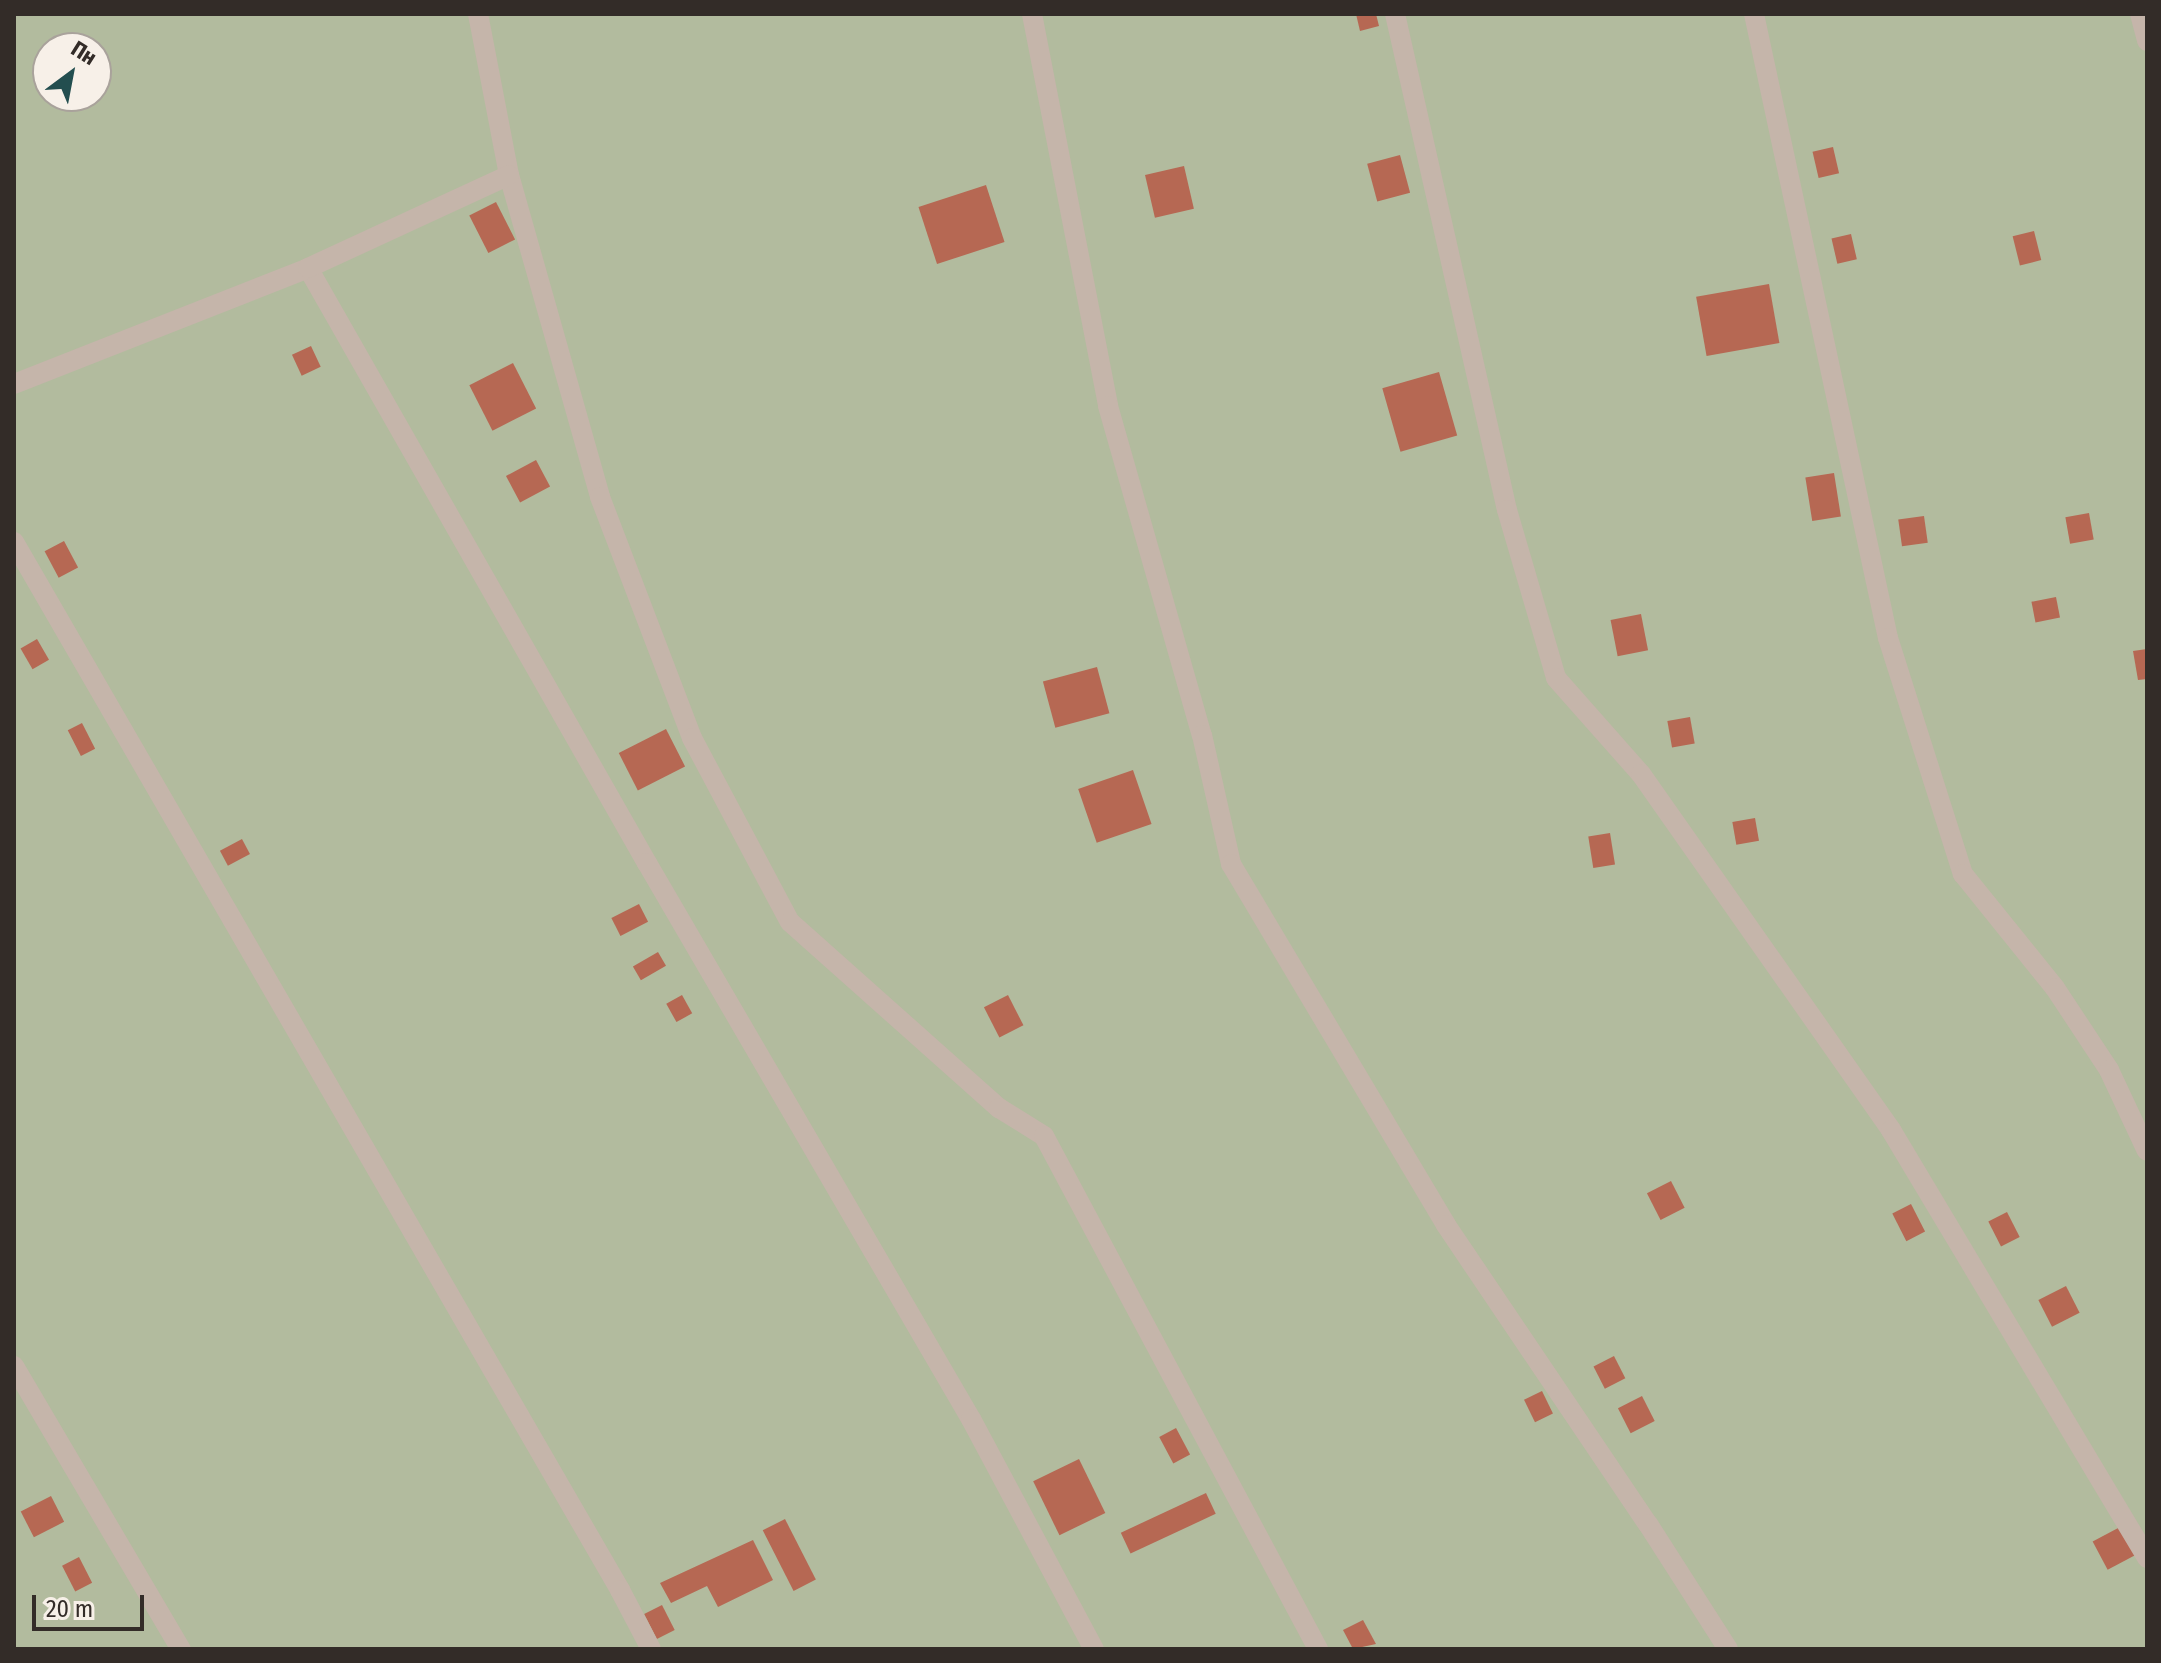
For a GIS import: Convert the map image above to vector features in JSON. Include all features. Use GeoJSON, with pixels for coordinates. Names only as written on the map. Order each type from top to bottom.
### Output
{"type":"FeatureCollection","features":[{"type":"Feature","properties":{"kind":"lane"},"geometry":{"type":"LineString","coordinates":[[478,14],[509,175],[600,497],[692,738],[790,922],[999,1108],[1044,1136],[1318,1649]]}},
{"type":"Feature","properties":{"kind":"lane"},"geometry":{"type":"LineString","coordinates":[[1032,14],[1108,406],[1202,735],[1231,864],[1446,1225],[1648,1524],[1728,1649]]}},
{"type":"Feature","properties":{"kind":"lane"},"geometry":{"type":"LineString","coordinates":[[1395,14],[1507,510],[1556,678],[1641,774],[1891,1130],[2147,1558]]}},
{"type":"Feature","properties":{"kind":"lane"},"geometry":{"type":"LineString","coordinates":[[1754,14],[1888,638],[1963,874],[2070,1012],[2109,1070],[2147,1151]]}},
{"type":"Feature","properties":{"kind":"lane"},"geometry":{"type":"LineString","coordinates":[[2140,14],[2147,41]]}},
{"type":"Feature","properties":{"kind":"lane"},"geometry":{"type":"LineString","coordinates":[[14,384],[308,268],[509,175]]}},
{"type":"Feature","properties":{"kind":"lane"},"geometry":{"type":"LineString","coordinates":[[308,268],[647,863],[971,1419],[1094,1649]]}},
{"type":"Feature","properties":{"kind":"lane"},"geometry":{"type":"LineString","coordinates":[[14,542],[612,1576],[651,1649]]}},
{"type":"Feature","properties":{"kind":"lane"},"geometry":{"type":"LineString","coordinates":[[14,1366],[181,1649]]}},
{"type":"Feature","properties":{"kind":"green space"},"geometry":{"type":"Polygon","coordinates":[[[14,14],[2147,14],[2147,1649],[14,1649],[14,14]]]}},
{"type":"Feature","properties":{"kind":"building"},"geometry":{"type":"Polygon","coordinates":[[[1356,14],[1376,14],[1379,26],[1360,31],[1356,14]]]}},
{"type":"Feature","properties":{"kind":"building"},"geometry":{"type":"Polygon","coordinates":[[[1833,147],[1839,173],[1819,178],[1813,152],[1833,147]]]}},
{"type":"Feature","properties":{"kind":"building"},"geometry":{"type":"Polygon","coordinates":[[[1400,155],[1410,193],[1377,201],[1367,164],[1400,155]]]}},
{"type":"Feature","properties":{"kind":"building"},"geometry":{"type":"Polygon","coordinates":[[[1184,166],[1194,209],[1155,218],[1145,175],[1184,166]]]}},
{"type":"Feature","properties":{"kind":"building"},"geometry":{"type":"Polygon","coordinates":[[[986,185],[1005,242],[937,264],[918,207],[986,185]]]}},
{"type":"Feature","properties":{"kind":"building"},"geometry":{"type":"Polygon","coordinates":[[[496,202],[515,239],[488,253],[469,216],[496,202]]]}},
{"type":"Feature","properties":{"kind":"building"},"geometry":{"type":"Polygon","coordinates":[[[2034,231],[2041,260],[2020,265],[2013,236],[2034,231]]]}},
{"type":"Feature","properties":{"kind":"building"},"geometry":{"type":"Polygon","coordinates":[[[1851,234],[1857,259],[1837,264],[1832,238],[1851,234]]]}},
{"type":"Feature","properties":{"kind":"building"},"geometry":{"type":"Polygon","coordinates":[[[1769,284],[1779,343],[1707,356],[1696,297],[1769,284]]]}},
{"type":"Feature","properties":{"kind":"building"},"geometry":{"type":"Polygon","coordinates":[[[311,346],[321,367],[302,376],[292,355],[311,346]]]}},
{"type":"Feature","properties":{"kind":"building"},"geometry":{"type":"Polygon","coordinates":[[[513,363],[536,408],[492,431],[469,385],[513,363]]]}},
{"type":"Feature","properties":{"kind":"building"},"geometry":{"type":"Polygon","coordinates":[[[1439,372],[1457,435],[1400,452],[1382,388],[1439,372]]]}},
{"type":"Feature","properties":{"kind":"building"},"geometry":{"type":"Polygon","coordinates":[[[536,460],[550,486],[520,502],[506,476],[536,460]]]}},
{"type":"Feature","properties":{"kind":"building"},"geometry":{"type":"Polygon","coordinates":[[[1834,473],[1841,516],[1812,521],[1805,478],[1834,473]]]}},
{"type":"Feature","properties":{"kind":"building"},"geometry":{"type":"Polygon","coordinates":[[[2089,513],[2094,540],[2070,544],[2065,517],[2089,513]]]}},
{"type":"Feature","properties":{"kind":"building"},"geometry":{"type":"Polygon","coordinates":[[[1924,516],[1928,543],[1902,546],[1898,520],[1924,516]]]}},
{"type":"Feature","properties":{"kind":"building"},"geometry":{"type":"Polygon","coordinates":[[[64,541],[78,567],[59,578],[45,551],[64,541]]]}},
{"type":"Feature","properties":{"kind":"building"},"geometry":{"type":"Polygon","coordinates":[[[2056,597],[2060,618],[2035,622],[2031,602],[2056,597]]]}},
{"type":"Feature","properties":{"kind":"building"},"geometry":{"type":"Polygon","coordinates":[[[1641,614],[1648,650],[1618,656],[1611,620],[1641,614]]]}},
{"type":"Feature","properties":{"kind":"building"},"geometry":{"type":"Polygon","coordinates":[[[37,639],[49,660],[33,669],[21,648],[37,639]]]}},
{"type":"Feature","properties":{"kind":"building"},"geometry":{"type":"Polygon","coordinates":[[[2147,649],[2147,679],[2138,680],[2133,651],[2147,649]]]}},
{"type":"Feature","properties":{"kind":"building"},"geometry":{"type":"Polygon","coordinates":[[[1097,667],[1109,713],[1055,728],[1043,681],[1097,667]]]}},
{"type":"Feature","properties":{"kind":"building"},"geometry":{"type":"Polygon","coordinates":[[[1690,717],[1695,744],[1672,748],[1667,721],[1690,717]]]}},
{"type":"Feature","properties":{"kind":"building"},"geometry":{"type":"Polygon","coordinates":[[[82,723],[95,749],[81,756],[68,730],[82,723]]]}},
{"type":"Feature","properties":{"kind":"building"},"geometry":{"type":"Polygon","coordinates":[[[666,729],[685,766],[638,790],[619,753],[666,729]]]}},
{"type":"Feature","properties":{"kind":"building"},"geometry":{"type":"Polygon","coordinates":[[[1133,770],[1152,824],[1097,843],[1078,789],[1133,770]]]}},
{"type":"Feature","properties":{"kind":"building"},"geometry":{"type":"Polygon","coordinates":[[[1755,818],[1759,841],[1736,845],[1732,822],[1755,818]]]}},
{"type":"Feature","properties":{"kind":"building"},"geometry":{"type":"Polygon","coordinates":[[[1610,833],[1615,865],[1593,868],[1588,836],[1610,833]]]}},
{"type":"Feature","properties":{"kind":"building"},"geometry":{"type":"Polygon","coordinates":[[[242,839],[250,854],[228,866],[220,851],[242,839]]]}},
{"type":"Feature","properties":{"kind":"building"},"geometry":{"type":"Polygon","coordinates":[[[639,904],[648,922],[620,936],[611,918],[639,904]]]}},
{"type":"Feature","properties":{"kind":"building"},"geometry":{"type":"Polygon","coordinates":[[[658,952],[666,966],[641,980],[633,966],[658,952]]]}},
{"type":"Feature","properties":{"kind":"building"},"geometry":{"type":"Polygon","coordinates":[[[682,995],[692,1013],[676,1022],[666,1004],[682,995]]]}},
{"type":"Feature","properties":{"kind":"building"},"geometry":{"type":"Polygon","coordinates":[[[1008,995],[1023,1025],[999,1038],[984,1007],[1008,995]]]}},
{"type":"Feature","properties":{"kind":"building"},"geometry":{"type":"Polygon","coordinates":[[[1671,1181],[1685,1208],[1661,1220],[1647,1193],[1671,1181]]]}},
{"type":"Feature","properties":{"kind":"building"},"geometry":{"type":"Polygon","coordinates":[[[1911,1204],[1925,1232],[1906,1241],[1892,1214],[1911,1204]]]}},
{"type":"Feature","properties":{"kind":"building"},"geometry":{"type":"Polygon","coordinates":[[[2007,1212],[2020,1237],[2001,1246],[1988,1222],[2007,1212]]]}},
{"type":"Feature","properties":{"kind":"building"},"geometry":{"type":"Polygon","coordinates":[[[2066,1286],[2080,1313],[2052,1327],[2038,1300],[2066,1286]]]}},
{"type":"Feature","properties":{"kind":"building"},"geometry":{"type":"Polygon","coordinates":[[[1614,1356],[1625,1378],[1605,1389],[1594,1366],[1614,1356]]]}},
{"type":"Feature","properties":{"kind":"building"},"geometry":{"type":"Polygon","coordinates":[[[1542,1391],[1553,1413],[1535,1422],[1524,1400],[1542,1391]]]}},
{"type":"Feature","properties":{"kind":"building"},"geometry":{"type":"Polygon","coordinates":[[[1642,1396],[1655,1421],[1631,1433],[1618,1408],[1642,1396]]]}},
{"type":"Feature","properties":{"kind":"building"},"geometry":{"type":"Polygon","coordinates":[[[1176,1428],[1190,1454],[1173,1463],[1159,1437],[1176,1428]]]}},
{"type":"Feature","properties":{"kind":"building"},"geometry":{"type":"Polygon","coordinates":[[[1079,1459],[1105,1513],[1059,1535],[1033,1481],[1079,1459]]]}},
{"type":"Feature","properties":{"kind":"building"},"geometry":{"type":"Polygon","coordinates":[[[1206,1493],[1216,1514],[1131,1554],[1121,1533],[1206,1493]]]}},
{"type":"Feature","properties":{"kind":"building"},"geometry":{"type":"Polygon","coordinates":[[[51,1496],[64,1522],[34,1537],[21,1511],[51,1496]]]}},
{"type":"Feature","properties":{"kind":"building"},"geometry":{"type":"Polygon","coordinates":[[[785,1519],[816,1580],[794,1591],[763,1530],[785,1519]]]}},
{"type":"Feature","properties":{"kind":"building"},"geometry":{"type":"Polygon","coordinates":[[[2120,1527],[2135,1555],[2108,1570],[2093,1542],[2120,1527]]]}},
{"type":"Feature","properties":{"kind":"building"},"geometry":{"type":"Polygon","coordinates":[[[753,1540],[773,1580],[718,1607],[707,1586],[671,1603],[660,1583],[753,1540]]]}},
{"type":"Feature","properties":{"kind":"building"},"geometry":{"type":"Polygon","coordinates":[[[79,1557],[92,1583],[75,1591],[62,1566],[79,1557]]]}},
{"type":"Feature","properties":{"kind":"building"},"geometry":{"type":"Polygon","coordinates":[[[662,1605],[675,1630],[657,1639],[644,1614],[662,1605]]]}},
{"type":"Feature","properties":{"kind":"building"},"geometry":{"type":"Polygon","coordinates":[[[1363,1620],[1376,1644],[1353,1649],[1343,1630],[1363,1620]]]}}]}
